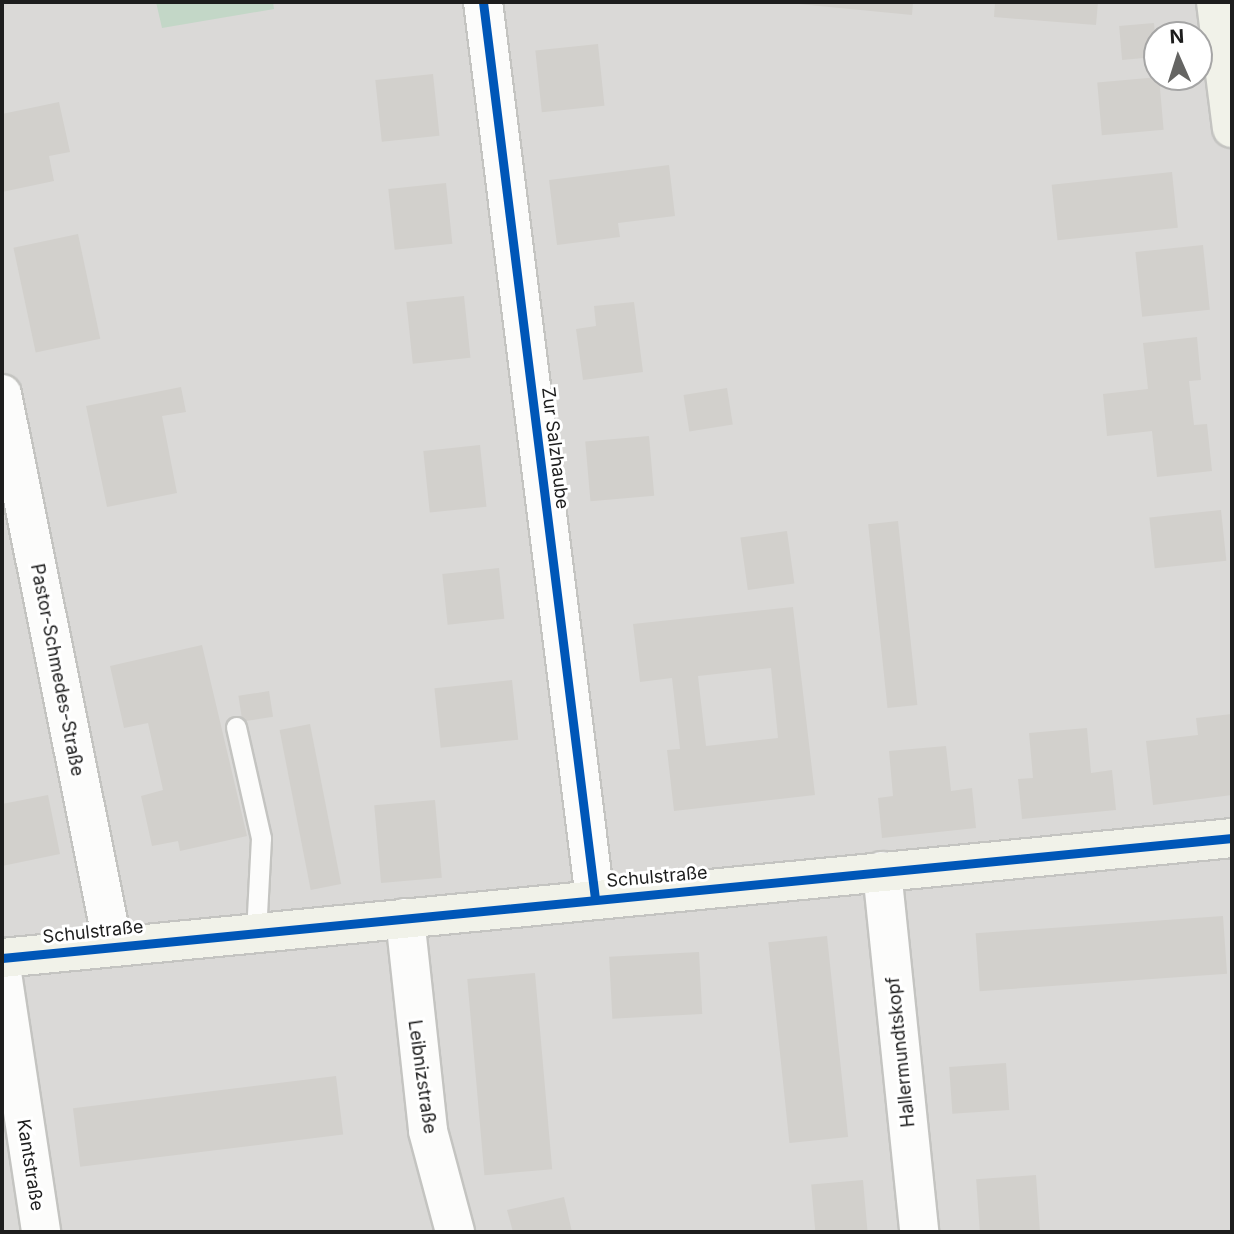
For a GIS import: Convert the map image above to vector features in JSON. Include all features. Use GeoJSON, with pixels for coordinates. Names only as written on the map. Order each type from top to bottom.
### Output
{"type":"FeatureCollection","features":[{"type":"Feature","properties":{"kind":"street","name":"Zur Salzhaube"},"geometry":{"type":"LineString","coordinates":[[484,2],[596,899]]}},
{"type":"Feature","properties":{"kind":"street"},"geometry":{"type":"LineString","coordinates":[[1216,2],[1232,128]]}},
{"type":"Feature","properties":{"kind":"street","name":"Pastor-Schmedes-Straße"},"geometry":{"type":"LineString","coordinates":[[2,394],[113,946]]}},
{"type":"Feature","properties":{"kind":"street","name":"Schulstraße"},"geometry":{"type":"LineString","coordinates":[[2,958],[1232,838]]}},
{"type":"Feature","properties":{"kind":"street","name":"Hallermundtskopf"},"geometry":{"type":"LineString","coordinates":[[882,871],[919,1232]]}},
{"type":"Feature","properties":{"kind":"street","name":"Leibnizstraße"},"geometry":{"type":"LineString","coordinates":[[405,918],[428,1131],[455,1232]]}},
{"type":"Feature","properties":{"kind":"street","name":"Kantstraße"},"geometry":{"type":"LineString","coordinates":[[2,973],[41,1232]]}},
{"type":"Feature","properties":{"kind":"lane"},"geometry":{"type":"LineString","coordinates":[[236,727],[261,838],[256,932]]}},
{"type":"Feature","properties":{"kind":"shaded area"},"geometry":{"type":"Polygon","coordinates":[[[2,2],[1232,2],[1232,1232],[2,1232],[2,2]]]}},
{"type":"Feature","properties":{"kind":"green space"},"geometry":{"type":"Polygon","coordinates":[[[156,2],[273,2],[274,9],[162,28],[156,2]]]}},
{"type":"Feature","properties":{"kind":"building"},"geometry":{"type":"Polygon","coordinates":[[[778,2],[913,2],[912,15],[778,2]]]}},
{"type":"Feature","properties":{"kind":"building"},"geometry":{"type":"Polygon","coordinates":[[[995,2],[1098,2],[1096,25],[994,17],[995,2]]]}},
{"type":"Feature","properties":{"kind":"building"},"geometry":{"type":"Polygon","coordinates":[[[1143,24],[1143,58],[1122,60],[1119,26],[1143,24]]]}},
{"type":"Feature","properties":{"kind":"building"},"geometry":{"type":"Polygon","coordinates":[[[598,44],[604,106],[542,112],[535,51],[598,44]]]}},
{"type":"Feature","properties":{"kind":"building"},"geometry":{"type":"Polygon","coordinates":[[[433,74],[439,136],[382,142],[375,80],[433,74]]]}},
{"type":"Feature","properties":{"kind":"building"},"geometry":{"type":"Polygon","coordinates":[[[1143,78],[1143,91],[1160,91],[1164,130],[1102,135],[1097,82],[1143,78]]]}},
{"type":"Feature","properties":{"kind":"building"},"geometry":{"type":"Polygon","coordinates":[[[59,102],[70,152],[49,156],[54,181],[2,192],[2,114],[59,102]]]}},
{"type":"Feature","properties":{"kind":"building"},"geometry":{"type":"Polygon","coordinates":[[[669,165],[675,216],[618,223],[620,237],[557,245],[549,180],[669,165]]]}},
{"type":"Feature","properties":{"kind":"building"},"geometry":{"type":"Polygon","coordinates":[[[1172,172],[1178,228],[1058,240],[1052,185],[1172,172]]]}},
{"type":"Feature","properties":{"kind":"building"},"geometry":{"type":"Polygon","coordinates":[[[446,183],[452,244],[395,250],[388,189],[446,183]]]}},
{"type":"Feature","properties":{"kind":"building"},"geometry":{"type":"Polygon","coordinates":[[[78,234],[100,339],[36,352],[13,248],[78,234]]]}},
{"type":"Feature","properties":{"kind":"building"},"geometry":{"type":"Polygon","coordinates":[[[1203,245],[1210,310],[1142,317],[1135,252],[1203,245]]]}},
{"type":"Feature","properties":{"kind":"building"},"geometry":{"type":"Polygon","coordinates":[[[464,296],[470,358],[413,364],[406,302],[464,296]]]}},
{"type":"Feature","properties":{"kind":"building"},"geometry":{"type":"Polygon","coordinates":[[[634,302],[643,372],[583,380],[576,329],[596,326],[594,306],[634,302]]]}},
{"type":"Feature","properties":{"kind":"building"},"geometry":{"type":"Polygon","coordinates":[[[1197,337],[1201,380],[1189,381],[1194,425],[1207,424],[1212,471],[1157,477],[1152,431],[1107,436],[1103,394],[1148,389],[1143,343],[1197,337]]]}},
{"type":"Feature","properties":{"kind":"building"},"geometry":{"type":"Polygon","coordinates":[[[181,387],[186,412],[162,416],[177,493],[107,507],[86,406],[181,387]]]}},
{"type":"Feature","properties":{"kind":"building"},"geometry":{"type":"Polygon","coordinates":[[[727,388],[733,425],[689,431],[684,395],[727,388]]]}},
{"type":"Feature","properties":{"kind":"building"},"geometry":{"type":"Polygon","coordinates":[[[649,436],[654,496],[590,501],[585,442],[649,436]]]}},
{"type":"Feature","properties":{"kind":"building"},"geometry":{"type":"Polygon","coordinates":[[[480,445],[486,507],[430,513],[423,451],[480,445]]]}},
{"type":"Feature","properties":{"kind":"building"},"geometry":{"type":"Polygon","coordinates":[[[1221,510],[1226,561],[1155,568],[1149,518],[1221,510]]]}},
{"type":"Feature","properties":{"kind":"building"},"geometry":{"type":"Polygon","coordinates":[[[898,521],[917,705],[888,708],[868,524],[898,521]]]}},
{"type":"Feature","properties":{"kind":"building"},"geometry":{"type":"Polygon","coordinates":[[[787,531],[794,583],[748,590],[740,538],[787,531]]]}},
{"type":"Feature","properties":{"kind":"building"},"geometry":{"type":"Polygon","coordinates":[[[499,568],[504,619],[448,625],[442,574],[499,568]]]}},
{"type":"Feature","properties":{"kind":"building"},"geometry":{"type":"Polygon","coordinates":[[[793,607],[815,795],[674,811],[667,750],[680,749],[672,678],[640,682],[633,624],[793,607]],[[771,668],[698,676],[706,746],[778,738],[771,668]]]}},
{"type":"Feature","properties":{"kind":"building"},"geometry":{"type":"Polygon","coordinates":[[[202,645],[247,836],[180,851],[178,841],[152,846],[141,796],[163,790],[148,723],[124,728],[110,666],[202,645]]]}},
{"type":"Feature","properties":{"kind":"building"},"geometry":{"type":"Polygon","coordinates":[[[512,680],[518,740],[441,748],[434,688],[512,680]]]}},
{"type":"Feature","properties":{"kind":"building"},"geometry":{"type":"Polygon","coordinates":[[[269,691],[273,717],[242,722],[238,696],[269,691]]]}},
{"type":"Feature","properties":{"kind":"building"},"geometry":{"type":"Polygon","coordinates":[[[1232,714],[1232,795],[1153,805],[1146,741],[1198,735],[1196,718],[1232,714]]]}},
{"type":"Feature","properties":{"kind":"building"},"geometry":{"type":"Polygon","coordinates":[[[310,724],[341,884],[311,890],[280,730],[310,724]]]}},
{"type":"Feature","properties":{"kind":"building"},"geometry":{"type":"Polygon","coordinates":[[[1087,728],[1091,773],[1112,770],[1116,810],[1022,819],[1018,779],[1033,778],[1029,733],[1087,728]]]}},
{"type":"Feature","properties":{"kind":"building"},"geometry":{"type":"Polygon","coordinates":[[[946,746],[951,791],[972,788],[976,828],[882,838],[878,798],[893,796],[889,751],[946,746]]]}},
{"type":"Feature","properties":{"kind":"building"},"geometry":{"type":"Polygon","coordinates":[[[48,795],[60,854],[2,866],[2,804],[48,795]]]}},
{"type":"Feature","properties":{"kind":"building"},"geometry":{"type":"Polygon","coordinates":[[[435,800],[442,878],[381,883],[374,805],[435,800]]]}},
{"type":"Feature","properties":{"kind":"building"},"geometry":{"type":"Polygon","coordinates":[[[1223,916],[1227,974],[980,991],[976,933],[1223,916]]]}},
{"type":"Feature","properties":{"kind":"building"},"geometry":{"type":"Polygon","coordinates":[[[827,936],[848,1137],[789,1143],[768,942],[827,936]]]}},
{"type":"Feature","properties":{"kind":"building"},"geometry":{"type":"Polygon","coordinates":[[[699,952],[702,1014],[612,1019],[609,957],[699,952]]]}},
{"type":"Feature","properties":{"kind":"building"},"geometry":{"type":"Polygon","coordinates":[[[535,973],[552,1169],[484,1175],[467,979],[535,973]]]}},
{"type":"Feature","properties":{"kind":"building"},"geometry":{"type":"Polygon","coordinates":[[[1006,1063],[1009,1110],[952,1114],[949,1067],[1006,1063]]]}},
{"type":"Feature","properties":{"kind":"building"},"geometry":{"type":"Polygon","coordinates":[[[336,1076],[343,1135],[80,1167],[73,1108],[336,1076]]]}},
{"type":"Feature","properties":{"kind":"building"},"geometry":{"type":"Polygon","coordinates":[[[1036,1175],[1040,1232],[980,1232],[976,1179],[1036,1175]]]}},
{"type":"Feature","properties":{"kind":"building"},"geometry":{"type":"Polygon","coordinates":[[[863,1180],[868,1232],[815,1232],[811,1185],[863,1180]]]}},
{"type":"Feature","properties":{"kind":"building"},"geometry":{"type":"Polygon","coordinates":[[[564,1197],[572,1232],[513,1232],[507,1210],[564,1197]]]}},
{"type":"Feature","properties":{"kind":"cycle path"},"geometry":{"type":"LineString","coordinates":[[483,2],[595,899]]}},
{"type":"Feature","properties":{"kind":"cycle path"},"geometry":{"type":"LineString","coordinates":[[2,958],[1232,838]]}}]}
